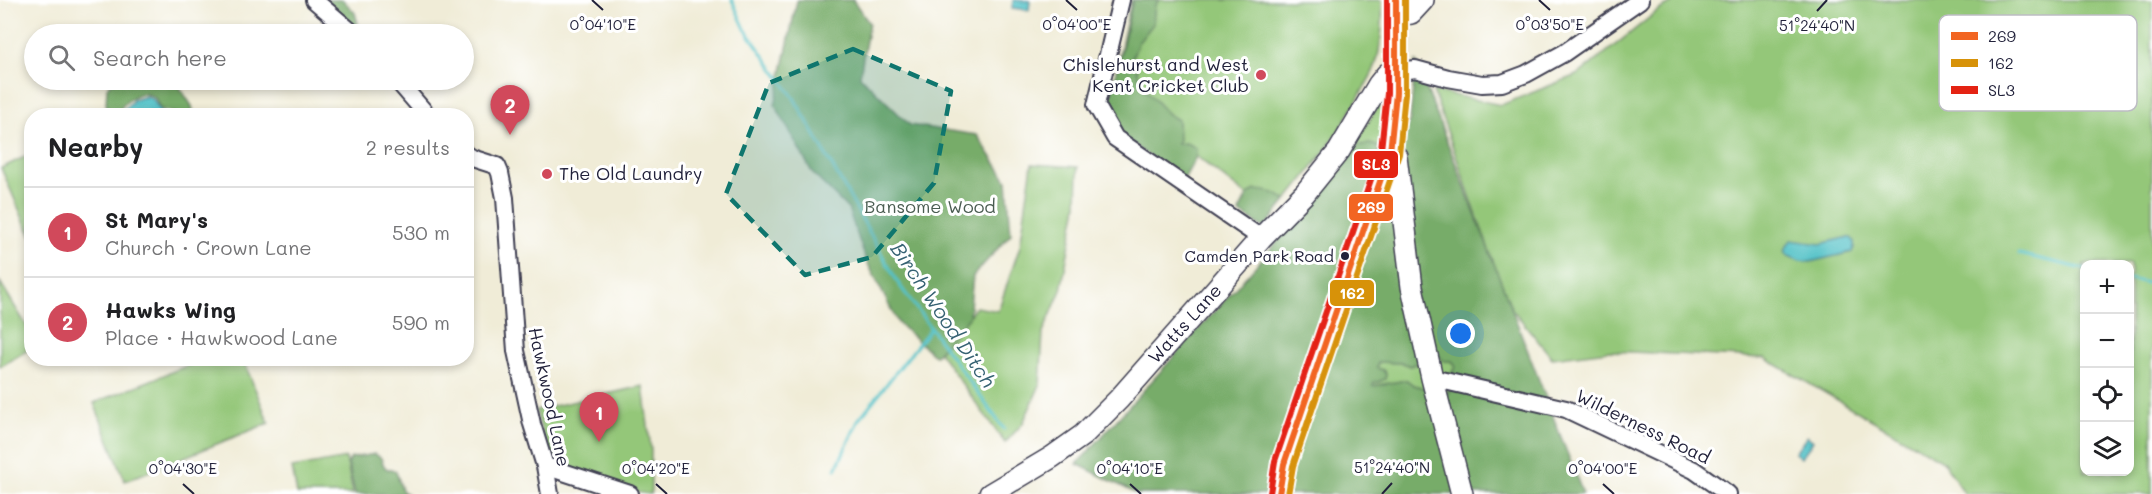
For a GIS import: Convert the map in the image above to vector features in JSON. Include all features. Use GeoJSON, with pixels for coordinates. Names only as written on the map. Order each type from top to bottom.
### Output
{"type":"FeatureCollection","features":[{"type":"Feature","properties":{"kind":"main road"},"geometry":{"type":"LineString","coordinates":[[1279,494],[1284,464],[1390,152],[1396,72],[1396,8],[1411,13],[1423,0]]}},
{"type":"Feature","properties":{"kind":"main road","name":"Watts Lane"},"geometry":{"type":"LineString","coordinates":[[990,494],[1053,457],[1083,435],[1119,399],[1261,238],[1305,193],[1339,151],[1387,74],[1396,72]]}},
{"type":"Feature","properties":{"kind":"main road"},"geometry":{"type":"LineString","coordinates":[[1390,152],[1396,156],[1412,287],[1432,378],[1462,494]]}},
{"type":"Feature","properties":{"kind":"street"},"geometry":{"type":"LineString","coordinates":[[314,0],[342,24]]}},
{"type":"Feature","properties":{"kind":"street"},"geometry":{"type":"LineString","coordinates":[[1122,0],[1096,105],[1115,138],[1261,238]]}},
{"type":"Feature","properties":{"kind":"street"},"geometry":{"type":"LineString","coordinates":[[1396,72],[1415,69],[1482,84],[1502,83],[1526,74],[1564,53],[1633,2]]}},
{"type":"Feature","properties":{"kind":"street"},"geometry":{"type":"LineString","coordinates":[[406,90],[421,108]]}},
{"type":"Feature","properties":{"kind":"street","name":"Hawkwood Lane"},"geometry":{"type":"LineString","coordinates":[[474,159],[497,166],[500,173],[506,208],[516,351],[545,466],[549,494]]}},
{"type":"Feature","properties":{"kind":"street","name":"Wilderness Road"},"geometry":{"type":"LineString","coordinates":[[1432,378],[1566,409],[1694,470],[1728,494]]}},
{"type":"Feature","properties":{"kind":"street"},"geometry":{"type":"LineString","coordinates":[[545,466],[630,494]]}},
{"type":"Feature","properties":{"kind":"highlighted area"},"geometry":{"type":"Polygon","coordinates":[[[853,49],[951,91],[934,183],[872,257],[805,275],[726,194],[769,83],[853,49]]]}},
{"type":"Feature","properties":{"kind":"green space"},"geometry":{"type":"Polygon","coordinates":[[[325,0],[343,0],[355,13],[358,24],[351,24],[325,0]]]}},
{"type":"Feature","properties":{"kind":"green space","name":"Bansome Wood"},"geometry":{"type":"Polygon","coordinates":[[[797,0],[853,0],[869,23],[860,76],[910,125],[977,135],[1007,180],[1011,234],[973,276],[969,318],[935,356],[898,323],[866,260],[848,209],[813,174],[775,105],[797,0]]]}},
{"type":"Feature","properties":{"kind":"green space","name":"Chislehurst and West Kent Cricket Club"},"geometry":{"type":"Polygon","coordinates":[[[1131,0],[1382,0],[1381,40],[1371,75],[1328,146],[1264,228],[1239,212],[1247,196],[1197,157],[1109,117],[1109,103],[1131,0]]]}},
{"type":"Feature","properties":{"kind":"green space"},"geometry":{"type":"Polygon","coordinates":[[[1133,0],[1159,0],[1155,5],[1153,24],[1138,43],[1133,56],[1142,86],[1168,114],[1178,120],[1179,140],[1177,144],[1186,143],[1196,148],[1196,157],[1183,181],[1119,134],[1109,117],[1109,103],[1133,0]]]}},
{"type":"Feature","properties":{"kind":"green space"},"geometry":{"type":"Polygon","coordinates":[[[1678,0],[2152,0],[2152,494],[1965,494],[1943,461],[1765,358],[1608,351],[1552,358],[1508,304],[1433,91],[1501,105],[1579,74],[1659,10],[1678,0]]]}},
{"type":"Feature","properties":{"kind":"green space"},"geometry":{"type":"Polygon","coordinates":[[[1416,61],[1583,494],[1137,494],[1077,464],[1287,231],[1342,158],[1358,145],[1377,146],[1379,153],[1400,152],[1410,118],[1416,61]],[[1437,354],[1410,366],[1403,363],[1378,362],[1377,368],[1386,374],[1385,379],[1374,382],[1373,386],[1407,380],[1413,385],[1447,394],[1451,389],[1450,375],[1456,367],[1452,361],[1444,361],[1437,354]]]}},
{"type":"Feature","properties":{"kind":"green space"},"geometry":{"type":"Polygon","coordinates":[[[107,90],[182,90],[192,108],[160,108],[155,98],[148,94],[136,95],[121,108],[107,108],[107,90]]]}},
{"type":"Feature","properties":{"kind":"green space"},"geometry":{"type":"Polygon","coordinates":[[[1385,93],[1379,161],[1370,144],[1352,149],[1385,93]]]}},
{"type":"Feature","properties":{"kind":"green space"},"geometry":{"type":"Polygon","coordinates":[[[24,157],[24,221],[1,168],[24,157]]]}},
{"type":"Feature","properties":{"kind":"green space"},"geometry":{"type":"Polygon","coordinates":[[[1032,164],[1078,167],[1077,206],[1061,290],[1043,333],[1040,385],[1023,423],[1005,443],[939,352],[976,307],[998,311],[1020,246],[1032,164]]]}},
{"type":"Feature","properties":{"kind":"green space"},"geometry":{"type":"Polygon","coordinates":[[[1255,190],[1272,192],[1286,201],[1264,228],[1239,212],[1247,196],[1255,190]]]}},
{"type":"Feature","properties":{"kind":"green space"},"geometry":{"type":"Polygon","coordinates":[[[0,282],[24,321],[24,352],[0,367],[0,282]]]}},
{"type":"Feature","properties":{"kind":"green space"},"geometry":{"type":"Polygon","coordinates":[[[1437,354],[1447,361],[1452,361],[1456,367],[1446,394],[1413,385],[1407,380],[1372,386],[1373,381],[1378,382],[1385,379],[1386,374],[1376,368],[1378,362],[1403,363],[1410,366],[1437,354]]]}},
{"type":"Feature","properties":{"kind":"green space"},"geometry":{"type":"Polygon","coordinates":[[[186,366],[246,366],[269,423],[125,481],[94,403],[186,366]]]}},
{"type":"Feature","properties":{"kind":"green space"},"geometry":{"type":"Polygon","coordinates":[[[643,386],[651,450],[651,494],[600,481],[572,469],[551,452],[545,441],[536,410],[643,386]]]}},
{"type":"Feature","properties":{"kind":"green space"},"geometry":{"type":"Polygon","coordinates":[[[375,454],[381,458],[386,468],[396,471],[402,490],[407,494],[355,494],[348,463],[351,458],[375,454]]]}},
{"type":"Feature","properties":{"kind":"green space"},"geometry":{"type":"Polygon","coordinates":[[[346,458],[353,494],[297,494],[292,468],[346,458]]]}},
{"type":"Feature","properties":{"kind":"water"},"geometry":{"type":"Polygon","coordinates":[[[1013,0],[1030,1],[1029,10],[1012,8],[1013,0]]]}},
{"type":"Feature","properties":{"kind":"water"},"geometry":{"type":"Polygon","coordinates":[[[146,96],[153,99],[158,108],[126,108],[133,100],[146,96]]]}},
{"type":"Feature","properties":{"kind":"water"},"geometry":{"type":"Polygon","coordinates":[[[1851,238],[1854,241],[1852,252],[1810,262],[1800,261],[1786,255],[1784,251],[1791,240],[1820,244],[1851,238]]]}},
{"type":"Feature","properties":{"kind":"water"},"geometry":{"type":"Polygon","coordinates":[[[1807,436],[1813,441],[1801,458],[1795,453],[1807,436]]]}},
{"type":"Feature","properties":{"kind":"waterway","name":"Birch Wood Ditch"},"geometry":{"type":"LineString","coordinates":[[732,0],[745,29],[794,98],[898,283],[1004,429]]}},
{"type":"Feature","properties":{"kind":"waterway"},"geometry":{"type":"LineString","coordinates":[[2019,254],[2080,268]]}},
{"type":"Feature","properties":{"kind":"waterway"},"geometry":{"type":"LineString","coordinates":[[2134,280],[2152,284]]}},
{"type":"Feature","properties":{"kind":"waterway"},"geometry":{"type":"LineString","coordinates":[[836,469],[859,419],[931,328]]}},
{"type":"Feature","properties":{"kind":"transit line","name":"SL3"},"geometry":{"type":"LineString","coordinates":[[1270,493],[1275,461],[1381,150],[1387,93],[1387,0]]}},
{"type":"Feature","properties":{"kind":"transit line","name":"269"},"geometry":{"type":"LineString","coordinates":[[1279,494],[1284,464],[1390,152],[1396,93],[1396,0]]}},
{"type":"Feature","properties":{"kind":"transit line","name":"162"},"geometry":{"type":"LineString","coordinates":[[1288,494],[1293,466],[1399,154],[1405,93],[1405,0]]}},
{"type":"Feature","properties":{"kind":"place","name":"Chislehurst and West Kent Cricket Club"},"geometry":{"type":"Point","coordinates":[1261,75]}},
{"type":"Feature","properties":{"kind":"place","name":"Hawks Wing"},"geometry":{"type":"Point","coordinates":[510,135]}},
{"type":"Feature","properties":{"kind":"place","name":"The Old Laundry"},"geometry":{"type":"Point","coordinates":[547,174]}},
{"type":"Feature","properties":{"kind":"place","name":"Camden Park Road"},"geometry":{"type":"Point","coordinates":[1345,256]}},
{"type":"Feature","properties":{"kind":"place","name":"St Mary's"},"geometry":{"type":"Point","coordinates":[599,442]}}]}
